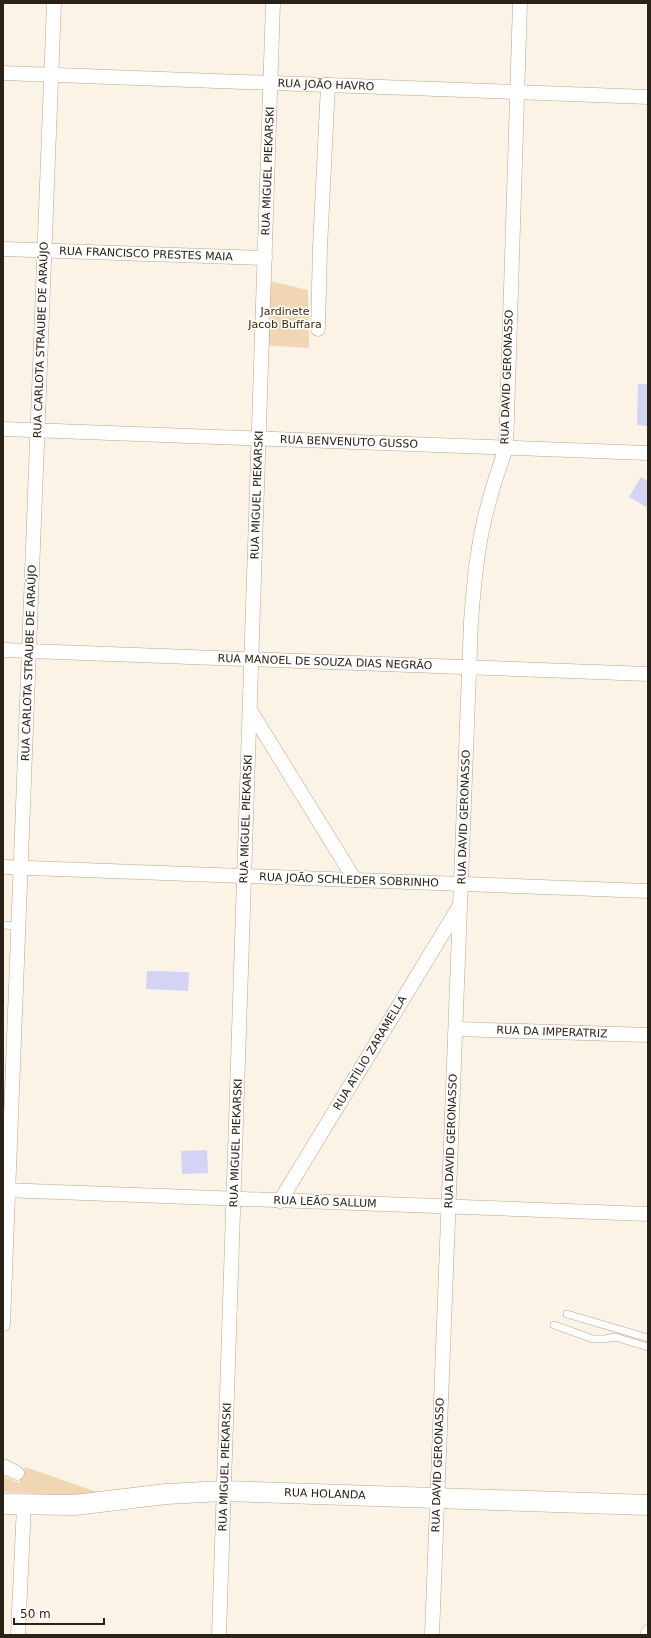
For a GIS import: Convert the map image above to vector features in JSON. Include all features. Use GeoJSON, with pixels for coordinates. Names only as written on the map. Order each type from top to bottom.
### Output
{"type":"FeatureCollection","features":[{"type":"Feature","properties":{"kind":"main road","name":"RUA HOLANDA"},"geometry":{"type":"LineString","coordinates":[[3,1504],[75,1505],[166,1494],[224,1491],[648,1505]]}},
{"type":"Feature","properties":{"kind":"street","name":"RUA CARLOTA STRAUBE DE ARAÚJO"},"geometry":{"type":"LineString","coordinates":[[3,1324],[6,1190],[21,867],[54,3]]}},
{"type":"Feature","properties":{"kind":"street","name":"RUA MIGUEL PIEKARSKI"},"geometry":{"type":"LineString","coordinates":[[219,1635],[273,3]]}},
{"type":"Feature","properties":{"kind":"street","name":"RUA DAVID GERONASSO"},"geometry":{"type":"LineString","coordinates":[[432,1635],[472,607],[477,561],[487,510],[506,448],[520,3]]}},
{"type":"Feature","properties":{"kind":"street","name":"RUA JOÃO HAVRO"},"geometry":{"type":"LineString","coordinates":[[3,73],[648,97]]}},
{"type":"Feature","properties":{"kind":"street"},"geometry":{"type":"LineString","coordinates":[[318,329],[320,247],[328,85]]}},
{"type":"Feature","properties":{"kind":"street","name":"RUA FRANCISCO PRESTES MAIA"},"geometry":{"type":"LineString","coordinates":[[3,249],[265,258]]}},
{"type":"Feature","properties":{"kind":"street","name":"RUA BENVENUTO GUSSO"},"geometry":{"type":"LineString","coordinates":[[3,429],[648,453]]}},
{"type":"Feature","properties":{"kind":"street","name":"RUA MANOEL DE SOUZA DIAS NEGRÃO"},"geometry":{"type":"LineString","coordinates":[[3,650],[648,674]]}},
{"type":"Feature","properties":{"kind":"street"},"geometry":{"type":"LineString","coordinates":[[250,710],[355,880]]}},
{"type":"Feature","properties":{"kind":"street","name":"RUA JOÃO SCHLEDER SOBRINHO"},"geometry":{"type":"LineString","coordinates":[[3,867],[648,891]]}},
{"type":"Feature","properties":{"kind":"street","name":"RUA ATÍLIO ZARAMELLA"},"geometry":{"type":"LineString","coordinates":[[280,1200],[460,906]]}},
{"type":"Feature","properties":{"kind":"street","name":"RUA DA IMPERATRIZ"},"geometry":{"type":"LineString","coordinates":[[456,1029],[648,1035]]}},
{"type":"Feature","properties":{"kind":"street","name":"RUA LEÃO SALLUM"},"geometry":{"type":"LineString","coordinates":[[6,1190],[648,1214]]}},
{"type":"Feature","properties":{"kind":"street"},"geometry":{"type":"LineString","coordinates":[[3,1466],[17,1473]]}},
{"type":"Feature","properties":{"kind":"street"},"geometry":{"type":"LineString","coordinates":[[18,1635],[24,1505]]}},
{"type":"Feature","properties":{"kind":"lane"},"geometry":{"type":"LineString","coordinates":[[3,926],[18,926]]}},
{"type":"Feature","properties":{"kind":"lane"},"geometry":{"type":"LineString","coordinates":[[567,1314],[648,1338]]}},
{"type":"Feature","properties":{"kind":"lane"},"geometry":{"type":"LineString","coordinates":[[554,1326],[593,1339],[615,1337],[648,1347]]}},
{"type":"Feature","properties":{"kind":"green space","name":"Jardinete Jacob Buffara"},"geometry":{"type":"Polygon","coordinates":[[[261,279],[308,290],[309,348],[261,345],[261,279]]]}},
{"type":"Feature","properties":{"kind":"green space"},"geometry":{"type":"Polygon","coordinates":[[[25,1467],[100,1493],[57,1495],[3,1492],[3,1476],[19,1483],[25,1467]]]}},
{"type":"Feature","properties":{"kind":"building"},"geometry":{"type":"Polygon","coordinates":[[[638,384],[648,384],[648,426],[637,425],[638,384]]]}},
{"type":"Feature","properties":{"kind":"building"},"geometry":{"type":"Polygon","coordinates":[[[641,477],[648,481],[648,508],[629,497],[641,477]]]}},
{"type":"Feature","properties":{"kind":"building"},"geometry":{"type":"Polygon","coordinates":[[[147,971],[189,972],[188,991],[146,989],[147,971]]]}},
{"type":"Feature","properties":{"kind":"building"},"geometry":{"type":"Polygon","coordinates":[[[207,1150],[208,1173],[182,1174],[181,1151],[207,1150]]]}}]}
